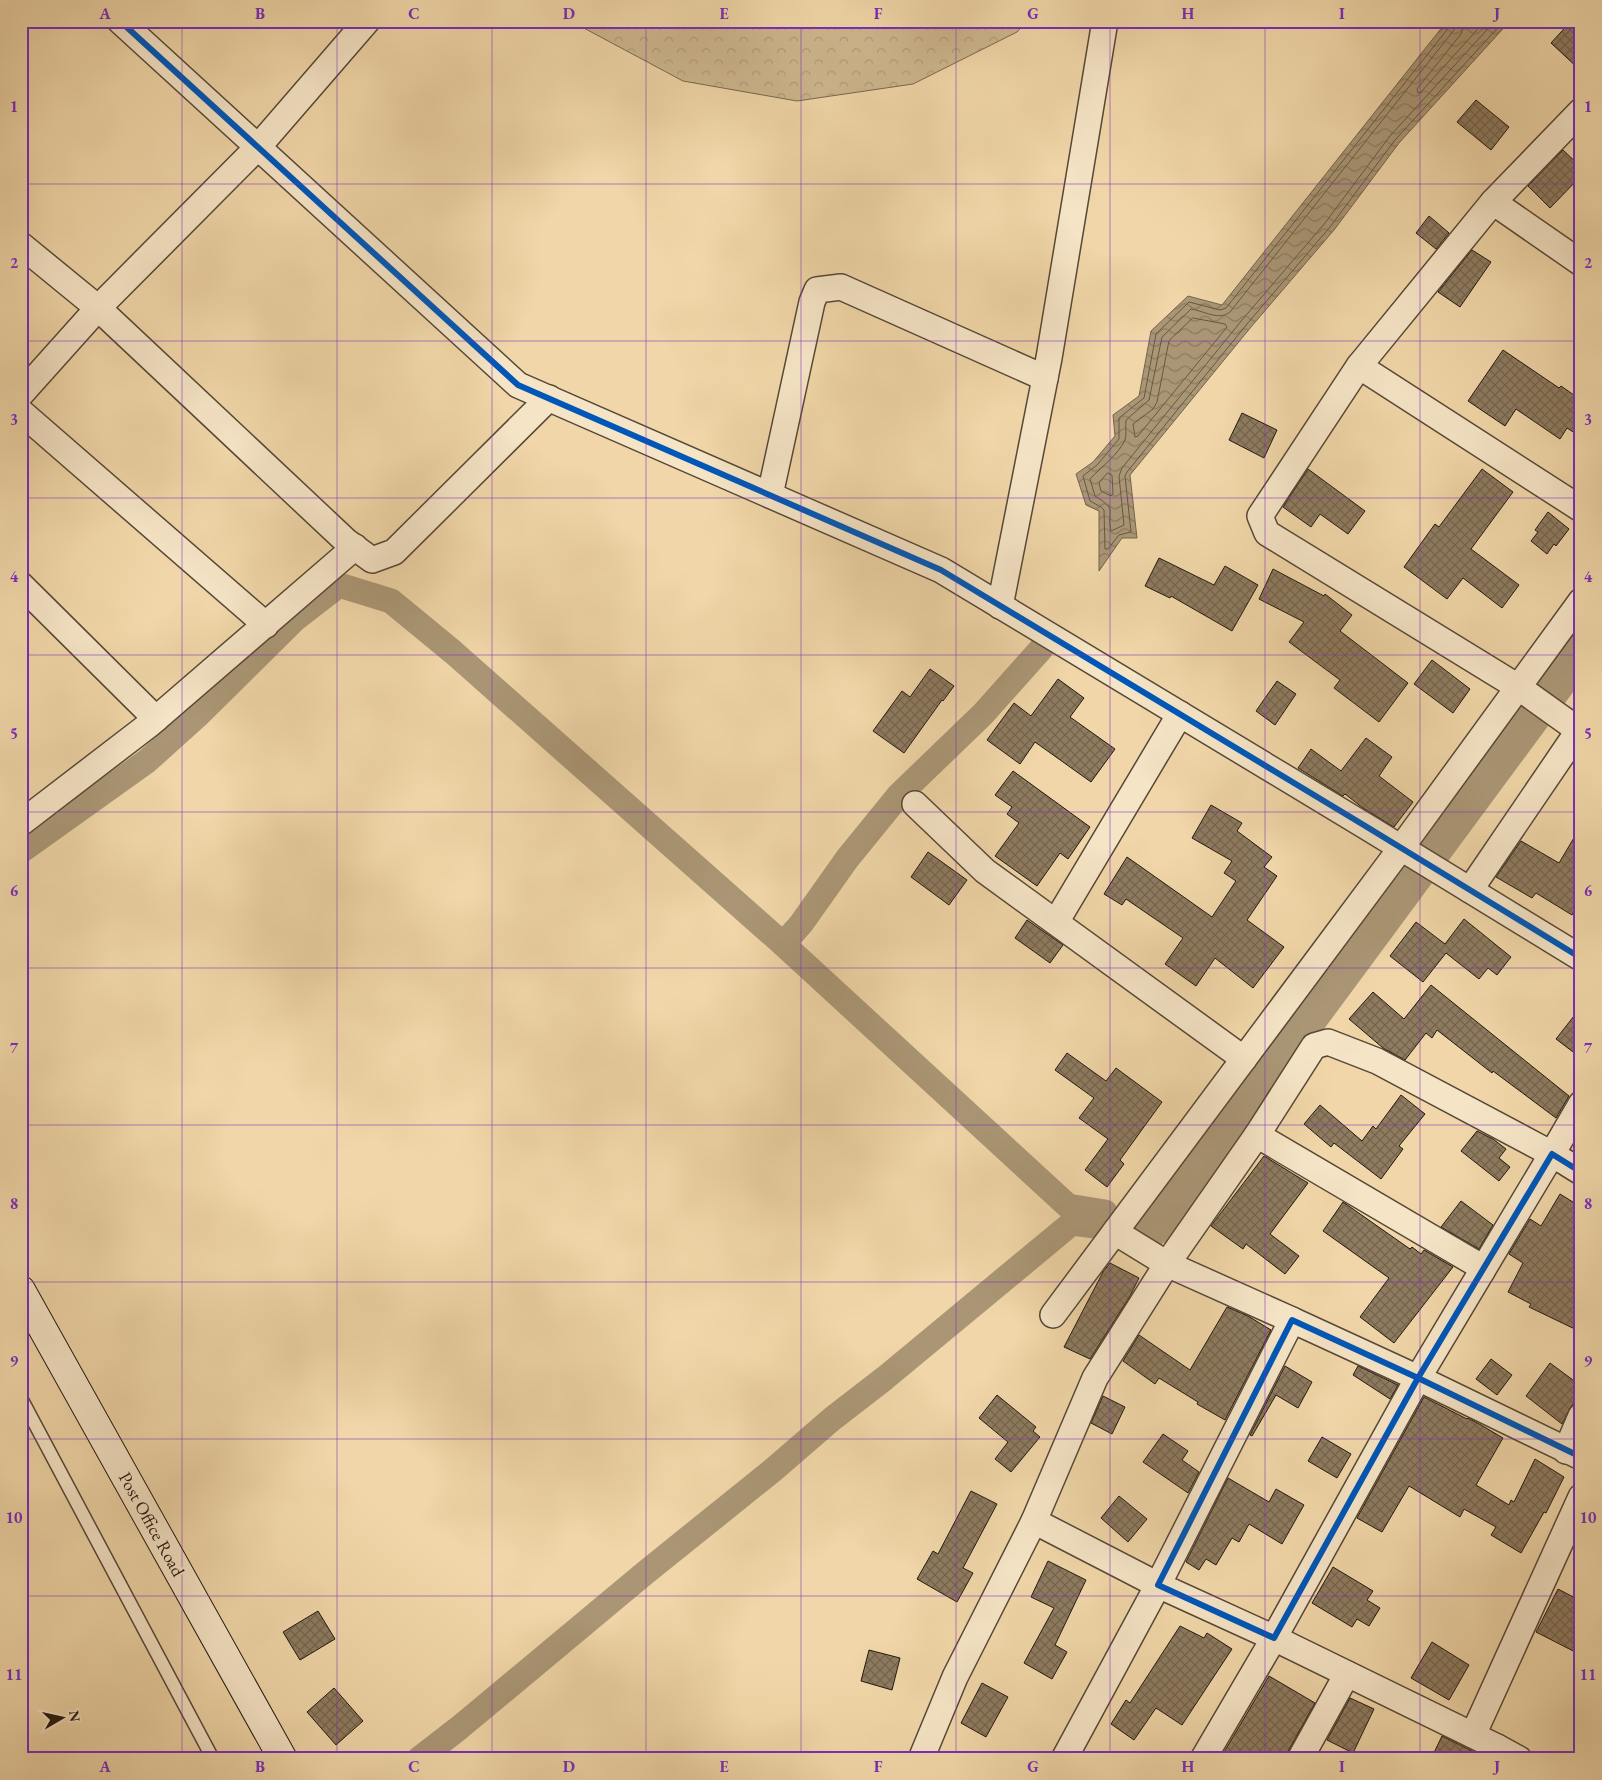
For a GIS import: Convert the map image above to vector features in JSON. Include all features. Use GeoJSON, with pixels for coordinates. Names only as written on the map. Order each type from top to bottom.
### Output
{"type":"FeatureCollection","features":[{"type":"Feature","properties":{"kind":"street"},"geometry":{"type":"LineString","coordinates":[[120,21],[518,385],[941,570],[1581,958]]}},
{"type":"Feature","properties":{"kind":"street"},"geometry":{"type":"LineString","coordinates":[[21,394],[98,308],[258,147],[367,21]]}},
{"type":"Feature","properties":{"kind":"street"},"geometry":{"type":"LineString","coordinates":[[1000,606],[1045,378],[1105,21]]}},
{"type":"Feature","properties":{"kind":"street"},"geometry":{"type":"LineString","coordinates":[[1470,890],[1580,730],[1518,688],[1267,533],[1260,516],[1359,366],[1493,202],[1581,111]]}},
{"type":"Feature","properties":{"kind":"street"},"geometry":{"type":"LineString","coordinates":[[1493,202],[1581,263]]}},
{"type":"Feature","properties":{"kind":"street"},"geometry":{"type":"LineString","coordinates":[[21,245],[98,308],[346,541],[372,560],[394,552],[549,398]]}},
{"type":"Feature","properties":{"kind":"street"},"geometry":{"type":"LineString","coordinates":[[770,495],[812,302],[817,290],[841,287],[1045,378]]}},
{"type":"Feature","properties":{"kind":"street"},"geometry":{"type":"LineString","coordinates":[[1359,366],[1581,509]]}},
{"type":"Feature","properties":{"kind":"street"},"geometry":{"type":"LineString","coordinates":[[21,412],[266,625]]}},
{"type":"Feature","properties":{"kind":"street"},"geometry":{"type":"LineString","coordinates":[[25,812],[156,719],[355,547]]}},
{"type":"Feature","properties":{"kind":"street"},"geometry":{"type":"LineString","coordinates":[[21,585],[156,719]]}},
{"type":"Feature","properties":{"kind":"street"},"geometry":{"type":"LineString","coordinates":[[1053,1316],[1401,848],[1581,602]]}},
{"type":"Feature","properties":{"kind":"street"},"geometry":{"type":"LineString","coordinates":[[1056,922],[1180,714]]}},
{"type":"Feature","properties":{"kind":"street"},"geometry":{"type":"LineString","coordinates":[[915,804],[985,870],[1244,1059]]}},
{"type":"Feature","properties":{"kind":"street"},"geometry":{"type":"LineString","coordinates":[[921,1759],[955,1677],[1034,1520],[1094,1378],[1167,1264],[1257,1135],[1314,1046],[1328,1042],[1377,1061],[1552,1154],[1581,1172]]}},
{"type":"Feature","properties":{"kind":"street"},"geometry":{"type":"LineString","coordinates":[[1204,1759],[1274,1638],[1418,1378],[1581,1104]]}},
{"type":"Feature","properties":{"kind":"street"},"geometry":{"type":"LineString","coordinates":[[1257,1135],[1480,1266],[1482,1270]]}},
{"type":"Feature","properties":{"kind":"street"},"geometry":{"type":"LineString","coordinates":[[1115,1232],[1167,1264],[1418,1378],[1573,1454],[1581,1416]]}},
{"type":"Feature","properties":{"kind":"street","name":"Post Office Road"},"geometry":{"type":"LineString","coordinates":[[21,1290],[283,1759]]}},
{"type":"Feature","properties":{"kind":"street"},"geometry":{"type":"LineString","coordinates":[[1064,1759],[1158,1586],[1292,1320]]}},
{"type":"Feature","properties":{"kind":"street"},"geometry":{"type":"LineString","coordinates":[[1473,1735],[1581,1497]]}},
{"type":"Feature","properties":{"kind":"street"},"geometry":{"type":"LineString","coordinates":[[1034,1520],[1158,1586],[1274,1638],[1473,1735],[1493,1753],[1519,1759]]}},
{"type":"Feature","properties":{"kind":"street"},"geometry":{"type":"LineString","coordinates":[[1300,1759],[1347,1674]]}},
{"type":"Feature","properties":{"kind":"lane"},"geometry":{"type":"LineString","coordinates":[[21,1398],[213,1759]]}},
{"type":"Feature","properties":{"kind":"green space"},"geometry":{"type":"Polygon","coordinates":[[[576,21],[1027,21],[1017,32],[913,84],[797,101],[683,81],[580,26],[576,21]]]}},
{"type":"Feature","properties":{"kind":"water"},"geometry":{"type":"Polygon","coordinates":[[[1447,21],[1510,21],[1399,143],[1334,230],[1251,327],[1130,475],[1137,538],[1122,538],[1099,571],[1099,511],[1086,505],[1076,474],[1093,462],[1115,436],[1113,415],[1139,396],[1151,331],[1188,296],[1222,305],[1447,21]]]}},
{"type":"Feature","properties":{"kind":"building"},"geometry":{"type":"Polygon","coordinates":[[[1571,21],[1581,21],[1581,71],[1551,43],[1571,21]]]}},
{"type":"Feature","properties":{"kind":"building"},"geometry":{"type":"Polygon","coordinates":[[[1476,100],[1509,127],[1491,150],[1457,122],[1476,100]]]}},
{"type":"Feature","properties":{"kind":"building"},"geometry":{"type":"Polygon","coordinates":[[[1563,150],[1581,167],[1581,176],[1550,208],[1528,186],[1563,150]]]}},
{"type":"Feature","properties":{"kind":"building"},"geometry":{"type":"Polygon","coordinates":[[[1429,216],[1449,233],[1436,249],[1416,233],[1429,216]]]}},
{"type":"Feature","properties":{"kind":"building"},"geometry":{"type":"Polygon","coordinates":[[[1472,250],[1491,262],[1460,307],[1438,292],[1472,250]]]}},
{"type":"Feature","properties":{"kind":"building"},"geometry":{"type":"Polygon","coordinates":[[[1503,350],[1559,388],[1561,386],[1581,400],[1581,437],[1567,428],[1560,439],[1516,409],[1505,426],[1468,401],[1503,350]]]}},
{"type":"Feature","properties":{"kind":"building"},"geometry":{"type":"Polygon","coordinates":[[[1242,413],[1277,430],[1264,458],[1229,440],[1242,413]]]}},
{"type":"Feature","properties":{"kind":"building"},"geometry":{"type":"Polygon","coordinates":[[[1308,469],[1365,511],[1348,534],[1320,514],[1311,527],[1283,507],[1308,469]]]}},
{"type":"Feature","properties":{"kind":"building"},"geometry":{"type":"Polygon","coordinates":[[[1482,469],[1513,492],[1471,549],[1519,585],[1502,608],[1463,578],[1447,599],[1404,567],[1435,524],[1439,527],[1482,469]]]}},
{"type":"Feature","properties":{"kind":"building"},"geometry":{"type":"Polygon","coordinates":[[[1548,512],[1569,529],[1547,554],[1531,541],[1538,532],[1535,530],[1548,512]]]}},
{"type":"Feature","properties":{"kind":"building"},"geometry":{"type":"Polygon","coordinates":[[[1159,558],[1214,585],[1225,566],[1258,585],[1232,631],[1171,596],[1170,598],[1145,586],[1159,558]]]}},
{"type":"Feature","properties":{"kind":"building"},"geometry":{"type":"Polygon","coordinates":[[[1273,569],[1324,596],[1325,594],[1352,615],[1340,631],[1408,683],[1379,722],[1334,688],[1340,680],[1289,642],[1304,622],[1259,599],[1273,569]]]}},
{"type":"Feature","properties":{"kind":"building"},"geometry":{"type":"Polygon","coordinates":[[[1432,660],[1470,689],[1453,713],[1414,684],[1432,660]]]}},
{"type":"Feature","properties":{"kind":"building"},"geometry":{"type":"Polygon","coordinates":[[[930,669],[954,686],[904,753],[873,731],[902,691],[910,697],[930,669]]]}},
{"type":"Feature","properties":{"kind":"building"},"geometry":{"type":"Polygon","coordinates":[[[1058,679],[1084,698],[1070,717],[1115,749],[1091,782],[1035,742],[1020,764],[987,740],[1014,703],[1031,716],[1058,679]]]}},
{"type":"Feature","properties":{"kind":"building"},"geometry":{"type":"Polygon","coordinates":[[[1277,681],[1296,694],[1275,725],[1256,711],[1277,681]]]}},
{"type":"Feature","properties":{"kind":"building"},"geometry":{"type":"Polygon","coordinates":[[[1366,738],[1392,757],[1379,776],[1413,802],[1394,827],[1363,808],[1345,794],[1343,796],[1298,768],[1311,749],[1341,771],[1366,738]]]}},
{"type":"Feature","properties":{"kind":"building"},"geometry":{"type":"Polygon","coordinates":[[[1013,771],[1090,827],[1068,859],[1060,853],[1037,886],[995,856],[1019,823],[1007,814],[1012,807],[995,795],[1013,771]]]}},
{"type":"Feature","properties":{"kind":"building"},"geometry":{"type":"Polygon","coordinates":[[[1211,805],[1242,823],[1237,831],[1272,857],[1264,867],[1277,876],[1247,920],[1284,947],[1253,988],[1215,958],[1196,986],[1165,964],[1183,938],[1126,899],[1122,905],[1104,894],[1127,857],[1212,917],[1236,881],[1224,873],[1232,861],[1192,838],[1211,805]]]}},
{"type":"Feature","properties":{"kind":"building"},"geometry":{"type":"Polygon","coordinates":[[[1581,826],[1581,901],[1572,915],[1536,893],[1532,898],[1496,877],[1521,841],[1559,863],[1581,826]]]}},
{"type":"Feature","properties":{"kind":"building"},"geometry":{"type":"Polygon","coordinates":[[[928,852],[967,880],[949,905],[911,877],[928,852]]]}},
{"type":"Feature","properties":{"kind":"building"},"geometry":{"type":"Polygon","coordinates":[[[1464,919],[1511,957],[1497,975],[1488,968],[1479,979],[1446,953],[1423,982],[1390,956],[1416,922],[1445,944],[1464,919]]]}},
{"type":"Feature","properties":{"kind":"building"},"geometry":{"type":"Polygon","coordinates":[[[1027,920],[1063,945],[1050,963],[1015,938],[1027,920]]]}},
{"type":"Feature","properties":{"kind":"building"},"geometry":{"type":"Polygon","coordinates":[[[1431,985],[1569,1096],[1556,1118],[1493,1071],[1492,1073],[1437,1030],[1432,1038],[1426,1033],[1405,1060],[1383,1048],[1349,1019],[1373,992],[1404,1019],[1431,985]]]}},
{"type":"Feature","properties":{"kind":"building"},"geometry":{"type":"Polygon","coordinates":[[[1581,1007],[1581,1058],[1556,1039],[1581,1007]]]}},
{"type":"Feature","properties":{"kind":"building"},"geometry":{"type":"Polygon","coordinates":[[[1067,1053],[1106,1081],[1116,1068],[1162,1102],[1120,1160],[1124,1164],[1107,1187],[1085,1170],[1108,1139],[1079,1118],[1094,1098],[1055,1070],[1067,1053]]]}},
{"type":"Feature","properties":{"kind":"building"},"geometry":{"type":"Polygon","coordinates":[[[1401,1095],[1425,1114],[1399,1146],[1403,1149],[1381,1179],[1334,1143],[1331,1147],[1304,1124],[1320,1105],[1362,1141],[1373,1126],[1376,1129],[1401,1095]]]}},
{"type":"Feature","properties":{"kind":"building"},"geometry":{"type":"Polygon","coordinates":[[[1477,1131],[1493,1139],[1506,1149],[1499,1158],[1510,1167],[1499,1181],[1461,1151],[1477,1131]]]}},
{"type":"Feature","properties":{"kind":"building"},"geometry":{"type":"Polygon","coordinates":[[[1264,1156],[1308,1183],[1270,1234],[1299,1256],[1285,1274],[1246,1244],[1243,1249],[1211,1226],[1264,1156]]]}},
{"type":"Feature","properties":{"kind":"building"},"geometry":{"type":"Polygon","coordinates":[[[1560,1194],[1581,1207],[1581,1332],[1529,1307],[1531,1304],[1508,1292],[1523,1263],[1509,1254],[1530,1219],[1541,1226],[1560,1194]]]}},
{"type":"Feature","properties":{"kind":"building"},"geometry":{"type":"Polygon","coordinates":[[[1461,1201],[1493,1225],[1479,1249],[1441,1227],[1461,1201]]]}},
{"type":"Feature","properties":{"kind":"building"},"geometry":{"type":"Polygon","coordinates":[[[1343,1202],[1410,1249],[1412,1247],[1421,1254],[1424,1250],[1453,1267],[1394,1343],[1360,1317],[1389,1278],[1323,1231],[1343,1202]]]}},
{"type":"Feature","properties":{"kind":"building"},"geometry":{"type":"Polygon","coordinates":[[[1110,1263],[1139,1278],[1130,1296],[1090,1359],[1064,1347],[1103,1272],[1110,1263]]]}},
{"type":"Feature","properties":{"kind":"building"},"geometry":{"type":"Polygon","coordinates":[[[1227,1307],[1248,1316],[1271,1330],[1225,1420],[1197,1404],[1198,1402],[1159,1378],[1155,1384],[1123,1361],[1139,1335],[1190,1370],[1227,1307]]]}},
{"type":"Feature","properties":{"kind":"building"},"geometry":{"type":"Polygon","coordinates":[[[1491,1359],[1512,1375],[1497,1395],[1476,1379],[1491,1359]]]}},
{"type":"Feature","properties":{"kind":"building"},"geometry":{"type":"Polygon","coordinates":[[[1550,1363],[1581,1386],[1581,1402],[1572,1405],[1562,1424],[1526,1396],[1550,1363]]]}},
{"type":"Feature","properties":{"kind":"building"},"geometry":{"type":"Polygon","coordinates":[[[1285,1366],[1312,1382],[1298,1408],[1276,1395],[1252,1436],[1250,1435],[1285,1366]]]}},
{"type":"Feature","properties":{"kind":"building"},"geometry":{"type":"Polygon","coordinates":[[[1358,1366],[1398,1385],[1390,1399],[1353,1375],[1358,1366]]]}},
{"type":"Feature","properties":{"kind":"building"},"geometry":{"type":"Polygon","coordinates":[[[997,1395],[1036,1427],[1033,1431],[1040,1437],[1011,1472],[995,1459],[1008,1442],[979,1418],[997,1395]]]}},
{"type":"Feature","properties":{"kind":"building"},"geometry":{"type":"Polygon","coordinates":[[[1103,1396],[1125,1407],[1112,1434],[1091,1423],[1103,1396]]]}},
{"type":"Feature","properties":{"kind":"building"},"geometry":{"type":"Polygon","coordinates":[[[1424,1397],[1468,1418],[1503,1438],[1476,1485],[1509,1505],[1511,1500],[1514,1502],[1535,1459],[1564,1477],[1546,1513],[1544,1512],[1521,1553],[1491,1535],[1496,1527],[1464,1509],[1460,1517],[1409,1486],[1382,1532],[1357,1518],[1424,1397]]]}},
{"type":"Feature","properties":{"kind":"building"},"geometry":{"type":"Polygon","coordinates":[[[1163,1434],[1188,1451],[1182,1460],[1199,1472],[1188,1493],[1143,1462],[1163,1434]]]}},
{"type":"Feature","properties":{"kind":"building"},"geometry":{"type":"Polygon","coordinates":[[[1322,1437],[1351,1454],[1337,1478],[1308,1461],[1322,1437]]]}},
{"type":"Feature","properties":{"kind":"building"},"geometry":{"type":"Polygon","coordinates":[[[1228,1478],[1269,1502],[1276,1489],[1304,1505],[1282,1544],[1249,1524],[1239,1542],[1232,1538],[1216,1565],[1206,1559],[1199,1570],[1186,1562],[1228,1478]]]}},
{"type":"Feature","properties":{"kind":"building"},"geometry":{"type":"Polygon","coordinates":[[[971,1491],[997,1504],[963,1568],[973,1573],[957,1602],[917,1579],[933,1551],[938,1554],[971,1491]]]}},
{"type":"Feature","properties":{"kind":"building"},"geometry":{"type":"Polygon","coordinates":[[[1119,1496],[1147,1519],[1128,1542],[1101,1518],[1119,1496]]]}},
{"type":"Feature","properties":{"kind":"building"},"geometry":{"type":"Polygon","coordinates":[[[1048,1561],[1086,1580],[1055,1645],[1067,1652],[1052,1679],[1024,1663],[1054,1608],[1031,1597],[1048,1561]]]}},
{"type":"Feature","properties":{"kind":"building"},"geometry":{"type":"Polygon","coordinates":[[[1333,1567],[1373,1591],[1367,1600],[1380,1608],[1369,1626],[1357,1619],[1352,1627],[1312,1603],[1333,1567]]]}},
{"type":"Feature","properties":{"kind":"building"},"geometry":{"type":"Polygon","coordinates":[[[1558,1589],[1581,1601],[1581,1655],[1536,1632],[1558,1589]]]}},
{"type":"Feature","properties":{"kind":"building"},"geometry":{"type":"Polygon","coordinates":[[[318,1611],[335,1639],[300,1660],[283,1632],[318,1611]]]}},
{"type":"Feature","properties":{"kind":"building"},"geometry":{"type":"Polygon","coordinates":[[[1180,1626],[1204,1638],[1207,1633],[1232,1649],[1182,1725],[1156,1708],[1134,1740],[1111,1724],[1126,1700],[1130,1703],[1180,1626]]]}},
{"type":"Feature","properties":{"kind":"building"},"geometry":{"type":"Polygon","coordinates":[[[1432,1642],[1469,1665],[1449,1700],[1411,1678],[1432,1642]]]}},
{"type":"Feature","properties":{"kind":"building"},"geometry":{"type":"Polygon","coordinates":[[[869,1650],[900,1658],[892,1690],[861,1681],[869,1650]]]}},
{"type":"Feature","properties":{"kind":"building"},"geometry":{"type":"Polygon","coordinates":[[[1269,1676],[1315,1703],[1284,1759],[1220,1759],[1269,1676]]]}},
{"type":"Feature","properties":{"kind":"building"},"geometry":{"type":"Polygon","coordinates":[[[982,1683],[1008,1697],[986,1737],[961,1723],[982,1683]]]}},
{"type":"Feature","properties":{"kind":"building"},"geometry":{"type":"Polygon","coordinates":[[[334,1688],[363,1721],[336,1745],[307,1712],[334,1688]]]}},
{"type":"Feature","properties":{"kind":"building"},"geometry":{"type":"Polygon","coordinates":[[[1350,1698],[1374,1709],[1353,1753],[1327,1740],[1350,1698]]]}},
{"type":"Feature","properties":{"kind":"building"},"geometry":{"type":"Polygon","coordinates":[[[1442,1736],[1476,1753],[1475,1759],[1431,1759],[1442,1736]]]}},
{"type":"Feature","properties":{"kind":"waterway"},"geometry":{"type":"LineString","coordinates":[[21,851],[147,761],[197,716],[295,619],[339,585],[391,601],[453,652],[783,944]]}},
{"type":"Feature","properties":{"kind":"waterway"},"geometry":{"type":"LineString","coordinates":[[1153,1225],[1581,646]]}},
{"type":"Feature","properties":{"kind":"waterway"},"geometry":{"type":"LineString","coordinates":[[419,1759],[1072,1223],[1095,1226],[1105,1212],[1068,1206],[783,944],[801,924],[847,859],[899,795],[983,714],[1041,649]]}},
{"type":"Feature","properties":{"kind":"cycle path"},"geometry":{"type":"LineString","coordinates":[[120,21],[518,385],[941,570],[1581,958]]}},
{"type":"Feature","properties":{"kind":"cycle path"},"geometry":{"type":"LineString","coordinates":[[1581,1172],[1552,1154],[1418,1378],[1274,1638],[1158,1585],[1292,1320],[1418,1378],[1581,1457]]}}]}
